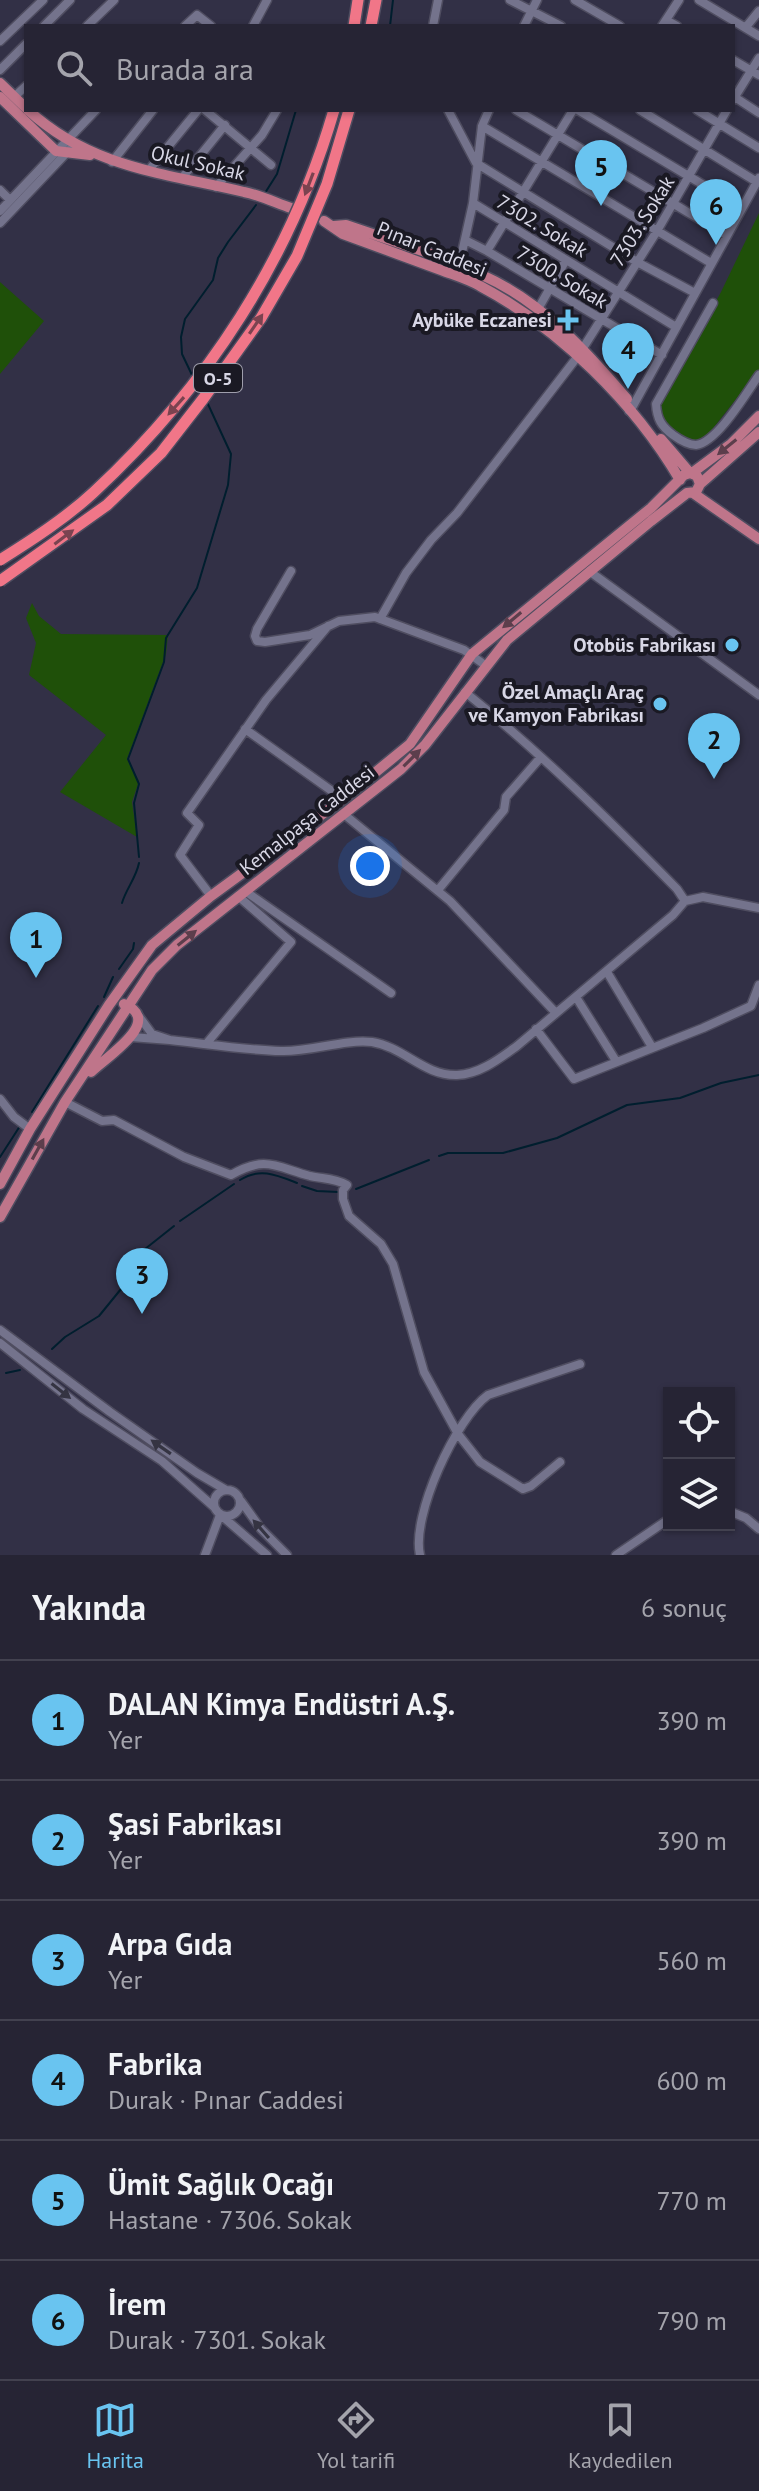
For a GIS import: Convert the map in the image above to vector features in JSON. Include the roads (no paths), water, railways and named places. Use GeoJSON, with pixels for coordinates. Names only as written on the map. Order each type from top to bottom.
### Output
{"type":"FeatureCollection","features":[{"type":"Feature","properties":{"kind":"highway"},"geometry":{"type":"LineString","coordinates":[[354,24],[358,0]]}},
{"type":"Feature","properties":{"kind":"highway"},"geometry":{"type":"LineString","coordinates":[[371,24],[376,0]]}},
{"type":"Feature","properties":{"kind":"highway","name":"O-5"},"geometry":{"type":"LineString","coordinates":[[0,560],[92,494],[191,389],[245,313],[282,247],[310,181],[333,112]]}},
{"type":"Feature","properties":{"kind":"highway","name":"O-5"},"geometry":{"type":"LineString","coordinates":[[0,581],[107,505],[161,453],[203,399],[261,318],[297,256],[327,184],[348,112]]}},
{"type":"Feature","properties":{"kind":"main road","name":"Okul Sokak"},"geometry":{"type":"LineString","coordinates":[[0,83],[24,106]]}},
{"type":"Feature","properties":{"kind":"main road","name":"Okul Sokak"},"geometry":{"type":"LineString","coordinates":[[0,97],[66,147],[112,162],[246,192],[291,208]]}},
{"type":"Feature","properties":{"kind":"main road","name":"Okul Sokak"},"geometry":{"type":"LineString","coordinates":[[30,112],[66,147]]}},
{"type":"Feature","properties":{"kind":"main road","name":"Pınar Caddesi"},"geometry":{"type":"LineString","coordinates":[[580,352],[479,285],[343,234],[329,224],[346,225],[486,276],[538,309],[580,352],[631,409],[665,454],[680,481]]}},
{"type":"Feature","properties":{"kind":"main road"},"geometry":{"type":"LineString","coordinates":[[631,409],[698,477],[695,489]]}},
{"type":"Feature","properties":{"kind":"main road","name":"Kemalpaşa Caddesi"},"geometry":{"type":"LineString","coordinates":[[0,1184],[30,1129],[152,945],[410,744],[472,654],[680,481],[731,444],[759,416]]}},
{"type":"Feature","properties":{"kind":"main road","name":"Kemalpaşa Caddesi"},"geometry":{"type":"LineString","coordinates":[[0,1217],[65,1102],[152,970],[242,894],[401,769],[425,745],[485,665],[533,616],[695,489],[759,432]]}},
{"type":"Feature","properties":{"kind":"main road"},"geometry":{"type":"LineString","coordinates":[[680,481],[680,488],[695,489],[759,536]]}},
{"type":"Feature","properties":{"kind":"main road"},"geometry":{"type":"LineString","coordinates":[[78,1084],[129,1038],[138,1027],[137,1015],[129,1006],[107,1010],[103,1026],[109,1036],[129,1038]]}},
{"type":"Feature","properties":{"kind":"street"},"geometry":{"type":"LineString","coordinates":[[0,41],[43,0]]}},
{"type":"Feature","properties":{"kind":"street"},"geometry":{"type":"LineString","coordinates":[[46,24],[70,0]]}},
{"type":"Feature","properties":{"kind":"street"},"geometry":{"type":"LineString","coordinates":[[89,24],[114,0]]}},
{"type":"Feature","properties":{"kind":"street"},"geometry":{"type":"LineString","coordinates":[[254,24],[267,0]]}},
{"type":"Feature","properties":{"kind":"street"},"geometry":{"type":"LineString","coordinates":[[433,24],[438,0]]}},
{"type":"Feature","properties":{"kind":"street"},"geometry":{"type":"LineString","coordinates":[[510,0],[557,24]]}},
{"type":"Feature","properties":{"kind":"street"},"geometry":{"type":"LineString","coordinates":[[525,24],[537,0]]}},
{"type":"Feature","properties":{"kind":"street"},"geometry":{"type":"LineString","coordinates":[[575,0],[613,24]]}},
{"type":"Feature","properties":{"kind":"street"},"geometry":{"type":"LineString","coordinates":[[664,23],[679,0]]}},
{"type":"Feature","properties":{"kind":"street"},"geometry":{"type":"LineString","coordinates":[[699,0],[759,36]]}},
{"type":"Feature","properties":{"kind":"street"},"geometry":{"type":"LineString","coordinates":[[746,27],[759,11]]}},
{"type":"Feature","properties":{"kind":"street"},"geometry":{"type":"LineString","coordinates":[[187,24],[197,15],[208,24]]}},
{"type":"Feature","properties":{"kind":"street"},"geometry":{"type":"LineString","coordinates":[[0,70],[24,46]]}},
{"type":"Feature","properties":{"kind":"street"},"geometry":{"type":"LineString","coordinates":[[735,97],[755,73],[759,58]]}},
{"type":"Feature","properties":{"kind":"street"},"geometry":{"type":"LineString","coordinates":[[735,61],[755,73]]}},
{"type":"Feature","properties":{"kind":"street"},"geometry":{"type":"LineString","coordinates":[[14,97],[24,88]]}},
{"type":"Feature","properties":{"kind":"street"},"geometry":{"type":"LineString","coordinates":[[735,99],[759,113]]}},
{"type":"Feature","properties":{"kind":"street"},"geometry":{"type":"LineString","coordinates":[[0,223],[94,112]]}},
{"type":"Feature","properties":{"kind":"street"},"geometry":{"type":"LineString","coordinates":[[112,162],[151,112]]}},
{"type":"Feature","properties":{"kind":"street"},"geometry":{"type":"LineString","coordinates":[[149,170],[196,112]]}},
{"type":"Feature","properties":{"kind":"street"},"geometry":{"type":"LineString","coordinates":[[208,112],[271,165]]}},
{"type":"Feature","properties":{"kind":"street"},"geometry":{"type":"LineString","coordinates":[[216,187],[252,147],[276,112]]}},
{"type":"Feature","properties":{"kind":"street"},"geometry":{"type":"LineString","coordinates":[[449,112],[476,163],[637,262],[695,293]]}},
{"type":"Feature","properties":{"kind":"street"},"geometry":{"type":"LineString","coordinates":[[459,266],[473,203],[482,126],[488,112]]}},
{"type":"Feature","properties":{"kind":"street"},"geometry":{"type":"LineString","coordinates":[[520,112],[726,235]]}},
{"type":"Feature","properties":{"kind":"street"},"geometry":{"type":"LineString","coordinates":[[487,251],[522,190],[574,112]]}},
{"type":"Feature","properties":{"kind":"street"},"geometry":{"type":"LineString","coordinates":[[578,112],[742,208]]}},
{"type":"Feature","properties":{"kind":"street"},"geometry":{"type":"LineString","coordinates":[[631,409],[758,180],[643,112]]}},
{"type":"Feature","properties":{"kind":"street"},"geometry":{"type":"LineString","coordinates":[[700,112],[759,148]]}},
{"type":"Feature","properties":{"kind":"street","name":"7303. Sokak"},"geometry":{"type":"LineString","coordinates":[[380,619],[414,562],[457,513],[580,352],[657,231],[726,112]]}},
{"type":"Feature","properties":{"kind":"street"},"geometry":{"type":"LineString","coordinates":[[182,178],[225,125]]}},
{"type":"Feature","properties":{"kind":"street"},"geometry":{"type":"LineString","coordinates":[[482,126],[711,263]]}},
{"type":"Feature","properties":{"kind":"street"},"geometry":{"type":"LineString","coordinates":[[0,211],[66,147]]}},
{"type":"Feature","properties":{"kind":"street"},"geometry":{"type":"LineString","coordinates":[[0,190],[10,200]]}},
{"type":"Feature","properties":{"kind":"street","name":"7302. Sokak"},"geometry":{"type":"LineString","coordinates":[[473,203],[676,327]]}},
{"type":"Feature","properties":{"kind":"street","name":"7300. Sokak"},"geometry":{"type":"LineString","coordinates":[[465,240],[662,355]]}},
{"type":"Feature","properties":{"kind":"street"},"geometry":{"type":"LineString","coordinates":[[538,309],[566,260]]}},
{"type":"Feature","properties":{"kind":"street"},"geometry":{"type":"LineString","coordinates":[[713,303],[656,404],[657,418],[665,429],[683,442],[697,445],[712,438],[759,375]]}},
{"type":"Feature","properties":{"kind":"street"},"geometry":{"type":"LineString","coordinates":[[291,571],[257,629],[257,641],[310,635],[339,621],[375,617],[472,654],[485,665]]}},
{"type":"Feature","properties":{"kind":"street"},"geometry":{"type":"LineString","coordinates":[[589,571],[759,695]]}},
{"type":"Feature","properties":{"kind":"street"},"geometry":{"type":"LineString","coordinates":[[211,896],[180,855],[199,825],[187,813],[266,700],[328,626]]}},
{"type":"Feature","properties":{"kind":"street"},"geometry":{"type":"LineString","coordinates":[[465,692],[541,757],[658,870],[685,901]]}},
{"type":"Feature","properties":{"kind":"street"},"geometry":{"type":"LineString","coordinates":[[245,729],[343,799]]}},
{"type":"Feature","properties":{"kind":"street"},"geometry":{"type":"LineString","coordinates":[[438,890],[504,810],[506,797],[541,757]]}},
{"type":"Feature","properties":{"kind":"street"},"geometry":{"type":"LineString","coordinates":[[345,815],[438,890],[556,1013]]}},
{"type":"Feature","properties":{"kind":"street"},"geometry":{"type":"LineString","coordinates":[[242,894],[391,993]]}},
{"type":"Feature","properties":{"kind":"street"},"geometry":{"type":"LineString","coordinates":[[207,1043],[291,942],[242,894]]}},
{"type":"Feature","properties":{"kind":"street"},"geometry":{"type":"LineString","coordinates":[[129,1038],[283,1051],[368,1042],[384,1044],[433,1072],[460,1075],[496,1061],[607,972],[685,901],[703,897],[759,908]]}},
{"type":"Feature","properties":{"kind":"street"},"geometry":{"type":"LineString","coordinates":[[607,972],[652,1047]]}},
{"type":"Feature","properties":{"kind":"street"},"geometry":{"type":"LineString","coordinates":[[536,1029],[574,1079],[751,1006],[759,985]]}},
{"type":"Feature","properties":{"kind":"street"},"geometry":{"type":"LineString","coordinates":[[576,997],[616,1061]]}},
{"type":"Feature","properties":{"kind":"street"},"geometry":{"type":"LineString","coordinates":[[137,1015],[152,1034],[170,1040]]}},
{"type":"Feature","properties":{"kind":"street"},"geometry":{"type":"LineString","coordinates":[[0,1099],[14,1117],[30,1129]]}},
{"type":"Feature","properties":{"kind":"street"},"geometry":{"type":"LineString","coordinates":[[65,1102],[102,1121],[114,1120],[184,1157],[231,1175],[244,1168],[270,1162],[312,1177],[332,1177],[347,1185],[343,1190],[343,1199],[349,1216],[381,1244],[393,1264],[424,1372],[458,1434],[480,1462],[523,1489],[560,1462]]}},
{"type":"Feature","properties":{"kind":"street"},"geometry":{"type":"LineString","coordinates":[[0,1330],[197,1473],[232,1491],[261,1529],[287,1555]]}},
{"type":"Feature","properties":{"kind":"street"},"geometry":{"type":"LineString","coordinates":[[0,1343],[83,1409],[162,1461],[267,1555]]}},
{"type":"Feature","properties":{"kind":"street"},"geometry":{"type":"LineString","coordinates":[[420,1555],[418,1538],[429,1490],[474,1409],[488,1395],[580,1364]]}},
{"type":"Feature","properties":{"kind":"street"},"geometry":{"type":"LineString","coordinates":[[205,1555],[218,1513],[216,1496],[226,1490]]}},
{"type":"Feature","properties":{"kind":"street"},"geometry":{"type":"LineString","coordinates":[[218,1513],[230,1516],[238,1511],[240,1499]]}},
{"type":"Feature","properties":{"kind":"street"},"geometry":{"type":"LineString","coordinates":[[735,1513],[759,1529]]}},
{"type":"Feature","properties":{"kind":"street"},"geometry":{"type":"LineString","coordinates":[[616,1555],[663,1523]]}},
{"type":"Feature","properties":{"kind":"waterway"},"geometry":{"type":"LineString","coordinates":[[390,24],[393,0]]}},
{"type":"Feature","properties":{"kind":"waterway"},"geometry":{"type":"LineString","coordinates":[[265,193],[277,174],[295,112]]}},
{"type":"Feature","properties":{"kind":"waterway"},"geometry":{"type":"LineString","coordinates":[[192,375],[182,354],[181,337],[185,319],[213,280],[218,258],[256,205]]}},
{"type":"Feature","properties":{"kind":"waterway"},"geometry":{"type":"LineString","coordinates":[[139,857],[134,803],[139,784],[128,759],[164,662],[166,638],[197,588],[228,485],[231,454],[207,402]]}},
{"type":"Feature","properties":{"kind":"waterway"},"geometry":{"type":"LineString","coordinates":[[122,903],[139,863]]}},
{"type":"Feature","properties":{"kind":"waterway"},"geometry":{"type":"LineString","coordinates":[[119,969],[134,943]]}},
{"type":"Feature","properties":{"kind":"waterway"},"geometry":{"type":"LineString","coordinates":[[104,997],[113,977]]}},
{"type":"Feature","properties":{"kind":"waterway"},"geometry":{"type":"LineString","coordinates":[[32,1112],[98,1006]]}},
{"type":"Feature","properties":{"kind":"waterway"},"geometry":{"type":"LineString","coordinates":[[439,1156],[448,1153],[503,1153],[557,1138],[627,1105],[680,1098],[721,1083],[759,1075]]}},
{"type":"Feature","properties":{"kind":"waterway"},"geometry":{"type":"LineString","coordinates":[[0,1157],[20,1126]]}},
{"type":"Feature","properties":{"kind":"waterway"},"geometry":{"type":"LineString","coordinates":[[356,1189],[429,1160]]}},
{"type":"Feature","properties":{"kind":"waterway"},"geometry":{"type":"LineString","coordinates":[[240,1180],[262,1173],[297,1183]]}},
{"type":"Feature","properties":{"kind":"waterway"},"geometry":{"type":"LineString","coordinates":[[180,1221],[234,1184]]}},
{"type":"Feature","properties":{"kind":"waterway"},"geometry":{"type":"LineString","coordinates":[[302,1186],[317,1191],[338,1192]]}},
{"type":"Feature","properties":{"kind":"waterway"},"geometry":{"type":"LineString","coordinates":[[52,1349],[99,1316],[121,1289],[140,1253],[174,1226]]}},
{"type":"Feature","properties":{"kind":"waterway"},"geometry":{"type":"LineString","coordinates":[[6,1373],[20,1370]]}},
{"type":"Feature","properties":{"kind":"place","name":"Ümit Sağlık Ocağı"},"geometry":{"type":"Point","coordinates":[601,206]}},
{"type":"Feature","properties":{"kind":"place","name":"İrem"},"geometry":{"type":"Point","coordinates":[716,245]}},
{"type":"Feature","properties":{"kind":"place","name":"Aybüke Eczanesi"},"geometry":{"type":"Point","coordinates":[568,320]}},
{"type":"Feature","properties":{"kind":"place","name":"Fabrika"},"geometry":{"type":"Point","coordinates":[628,389]}},
{"type":"Feature","properties":{"kind":"place","name":"Otobüs Fabrikası"},"geometry":{"type":"Point","coordinates":[732,645]}},
{"type":"Feature","properties":{"kind":"place","name":"Özel Amaçlı Araç ve Kamyon Fabrikası"},"geometry":{"type":"Point","coordinates":[660,704]}},
{"type":"Feature","properties":{"kind":"place","name":"Şasi Fabrikası"},"geometry":{"type":"Point","coordinates":[714,779]}},
{"type":"Feature","properties":{"kind":"place","name":"DALAN Kimya Endüstri A.Ş."},"geometry":{"type":"Point","coordinates":[36,978]}},
{"type":"Feature","properties":{"kind":"place","name":"Arpa Gıda"},"geometry":{"type":"Point","coordinates":[142,1314]}}]}
